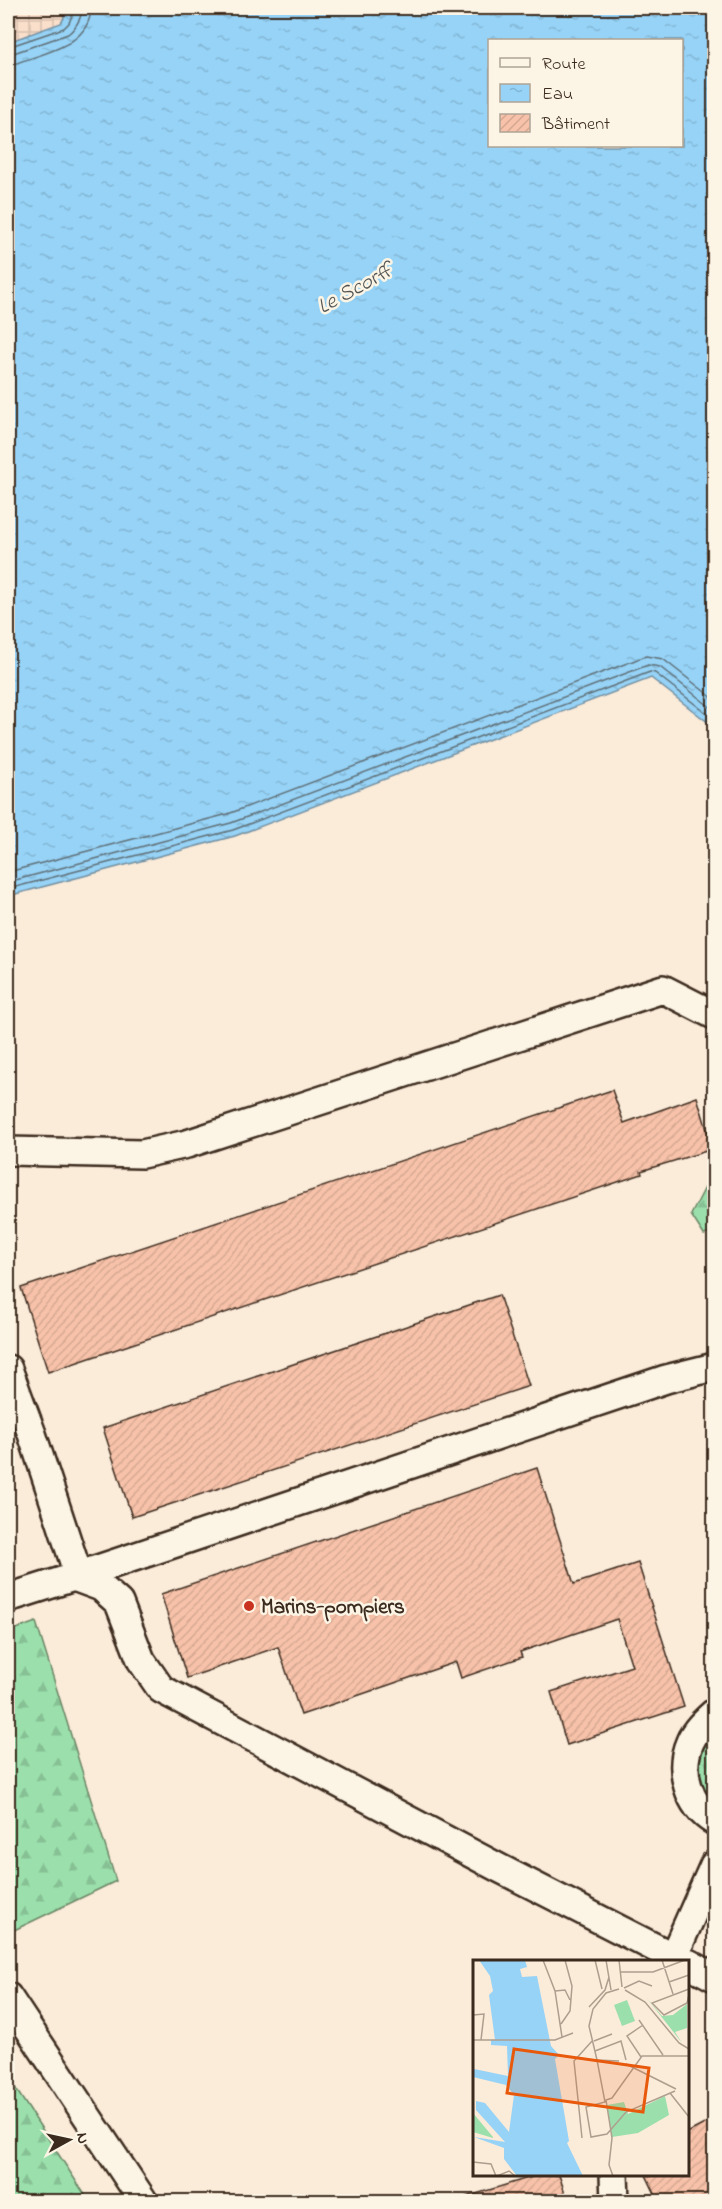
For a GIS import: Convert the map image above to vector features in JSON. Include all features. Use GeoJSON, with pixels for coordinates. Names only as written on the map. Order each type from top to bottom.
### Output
{"type":"FeatureCollection","features":[{"type":"Feature","properties":{"kind":"street"},"geometry":{"type":"LineString","coordinates":[[8,1151],[142,1154],[188,1144],[663,989],[714,1015]]}},
{"type":"Feature","properties":{"kind":"street"},"geometry":{"type":"LineString","coordinates":[[8,1598],[574,1409],[666,1379],[714,1367]]}},
{"type":"Feature","properties":{"kind":"street"},"geometry":{"type":"LineString","coordinates":[[8,1369],[74,1562],[74,1577]]}},
{"type":"Feature","properties":{"kind":"street"},"geometry":{"type":"LineString","coordinates":[[74,1577],[100,1587],[118,1603],[141,1660],[162,1689],[677,1960]]}},
{"type":"Feature","properties":{"kind":"street"},"geometry":{"type":"LineString","coordinates":[[714,1713],[702,1723],[690,1741],[685,1762],[687,1784],[696,1804],[714,1821]]}},
{"type":"Feature","properties":{"kind":"street"},"geometry":{"type":"LineString","coordinates":[[679,1960],[714,1865]]}},
{"type":"Feature","properties":{"kind":"street"},"geometry":{"type":"LineString","coordinates":[[689,1966],[714,1977]]}},
{"type":"Feature","properties":{"kind":"street"},"geometry":{"type":"LineString","coordinates":[[8,1997],[144,2202]]}},
{"type":"Feature","properties":{"kind":"street"},"geometry":{"type":"LineString","coordinates":[[614,2176],[615,2202]]}},
{"type":"Feature","properties":{"kind":"shaded area"},"geometry":{"type":"Polygon","coordinates":[[[8,8],[76,8],[63,12],[64,20],[60,23],[8,42],[8,8]]]}},
{"type":"Feature","properties":{"kind":"green space"},"geometry":{"type":"Polygon","coordinates":[[[714,1170],[714,1232],[704,1235],[691,1215],[714,1170]]]}},
{"type":"Feature","properties":{"kind":"green space"},"geometry":{"type":"Polygon","coordinates":[[[36,1622],[116,1881],[8,1933],[8,1632],[36,1622]]]}},
{"type":"Feature","properties":{"kind":"green space"},"geometry":{"type":"Polygon","coordinates":[[[714,1728],[714,1806],[701,1786],[697,1767],[701,1749],[714,1728]]]}},
{"type":"Feature","properties":{"kind":"green space"},"geometry":{"type":"Polygon","coordinates":[[[8,2077],[89,2201],[8,2201],[8,2077]]]}},
{"type":"Feature","properties":{"kind":"water","name":"Le Scorff"},"geometry":{"type":"Polygon","coordinates":[[[75,8],[714,8],[714,727],[651,678],[235,836],[8,896],[8,42],[61,23],[64,18],[63,12],[75,8]]]}},
{"type":"Feature","properties":{"kind":"building"},"geometry":{"type":"Polygon","coordinates":[[[612,1090],[624,1123],[697,1097],[713,1149],[641,1171],[642,1174],[48,1372],[21,1288],[612,1090]]]}},
{"type":"Feature","properties":{"kind":"building"},"geometry":{"type":"Polygon","coordinates":[[[499,1295],[529,1386],[132,1517],[103,1428],[499,1295]]]}},
{"type":"Feature","properties":{"kind":"building"},"geometry":{"type":"Polygon","coordinates":[[[537,1468],[574,1584],[638,1563],[684,1707],[567,1745],[551,1692],[632,1666],[617,1619],[520,1652],[522,1657],[461,1678],[456,1662],[301,1715],[278,1647],[187,1678],[161,1594],[537,1468]]]}},
{"type":"Feature","properties":{"kind":"building"},"geometry":{"type":"Polygon","coordinates":[[[714,2119],[714,2202],[659,2202],[646,2176],[689,2176],[689,2132],[714,2119]]]}},
{"type":"Feature","properties":{"kind":"building"},"geometry":{"type":"Polygon","coordinates":[[[535,2176],[559,2176],[568,2202],[467,2202],[466,2197],[535,2176]]]}},
{"type":"Feature","properties":{"kind":"place","name":"Marins-pompiers"},"geometry":{"type":"Point","coordinates":[249,1606]}}]}
